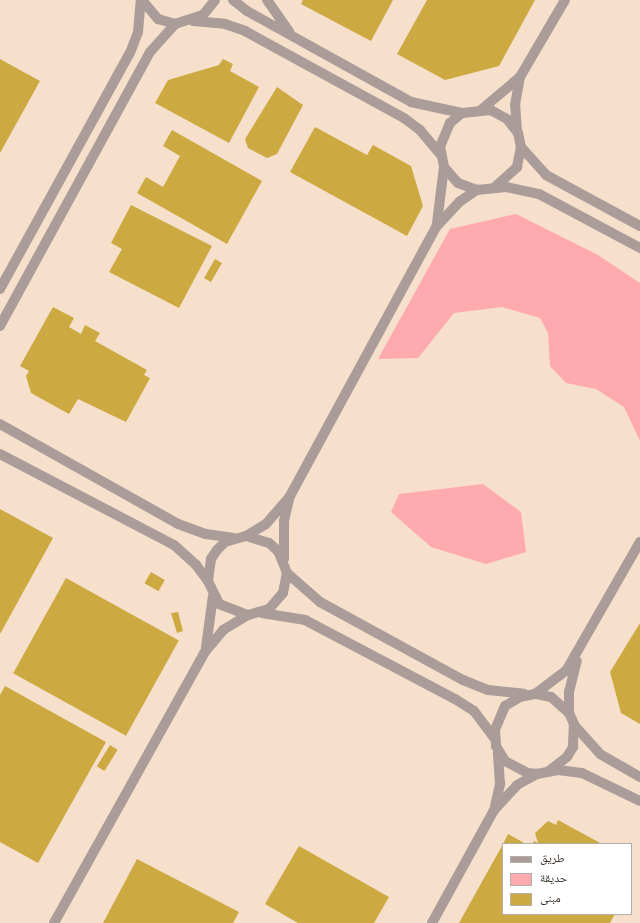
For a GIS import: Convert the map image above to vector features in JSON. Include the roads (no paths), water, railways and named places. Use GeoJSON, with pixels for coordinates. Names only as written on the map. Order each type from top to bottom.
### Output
{"type":"FeatureCollection","features":[{"type":"Feature","properties":{"kind":"street"},"geometry":{"type":"LineString","coordinates":[[141,0],[158,18],[175,24],[192,21],[225,24],[245,31],[404,118],[420,130],[440,154],[444,167],[458,183],[478,190]]}},
{"type":"Feature","properties":{"kind":"street"},"geometry":{"type":"LineString","coordinates":[[0,289],[130,52],[138,32],[141,0]]}},
{"type":"Feature","properties":{"kind":"street"},"geometry":{"type":"LineString","coordinates":[[192,21],[204,15],[215,0]]}},
{"type":"Feature","properties":{"kind":"street"},"geometry":{"type":"LineString","coordinates":[[234,0],[293,37],[411,102],[462,113],[482,109],[499,114],[518,133]]}},
{"type":"Feature","properties":{"kind":"street"},"geometry":{"type":"LineString","coordinates":[[267,0],[293,37]]}},
{"type":"Feature","properties":{"kind":"street"},"geometry":{"type":"LineString","coordinates":[[482,109],[520,77],[565,0]]}},
{"type":"Feature","properties":{"kind":"street"},"geometry":{"type":"LineString","coordinates":[[0,326],[150,52],[175,24]]}},
{"type":"Feature","properties":{"kind":"street"},"geometry":{"type":"LineString","coordinates":[[495,187],[517,167],[521,147],[518,133],[516,105],[520,77]]}},
{"type":"Feature","properties":{"kind":"street"},"geometry":{"type":"LineString","coordinates":[[440,154],[445,130],[462,113]]}},
{"type":"Feature","properties":{"kind":"street"},"geometry":{"type":"LineString","coordinates":[[521,147],[546,176],[640,226]]}},
{"type":"Feature","properties":{"kind":"street"},"geometry":{"type":"LineString","coordinates":[[436,227],[444,167]]}},
{"type":"Feature","properties":{"kind":"street"},"geometry":{"type":"LineString","coordinates":[[208,581],[214,554],[241,537],[266,524],[290,496],[436,227],[459,202],[478,190],[495,187],[518,188],[544,196],[640,248]]}},
{"type":"Feature","properties":{"kind":"street"},"geometry":{"type":"LineString","coordinates":[[0,424],[178,524],[206,534],[241,537],[269,542],[284,561]]}},
{"type":"Feature","properties":{"kind":"street"},"geometry":{"type":"LineString","coordinates":[[0,454],[174,546],[196,565],[208,581],[213,596],[204,653]]}},
{"type":"Feature","properties":{"kind":"street"},"geometry":{"type":"LineString","coordinates":[[260,613],[283,593],[287,573],[284,561],[284,521],[290,496]]}},
{"type":"Feature","properties":{"kind":"street"},"geometry":{"type":"LineString","coordinates":[[494,810],[500,772],[496,742],[496,721],[505,706],[531,694],[559,678],[580,651],[640,542]]}},
{"type":"Feature","properties":{"kind":"street"},"geometry":{"type":"LineString","coordinates":[[287,573],[320,602],[463,680],[488,690],[551,697],[569,713],[574,724],[600,754],[640,777]]}},
{"type":"Feature","properties":{"kind":"street"},"geometry":{"type":"LineString","coordinates":[[213,596],[228,610],[248,615]]}},
{"type":"Feature","properties":{"kind":"street"},"geometry":{"type":"LineString","coordinates":[[54,923],[204,653],[223,630],[248,615],[260,613],[294,616],[344,639],[465,704],[482,719],[512,767],[537,774]]}},
{"type":"Feature","properties":{"kind":"street"},"geometry":{"type":"LineString","coordinates":[[569,713],[569,692],[580,651]]}},
{"type":"Feature","properties":{"kind":"street"},"geometry":{"type":"LineString","coordinates":[[549,771],[563,761],[573,747],[574,724]]}},
{"type":"Feature","properties":{"kind":"street"},"geometry":{"type":"LineString","coordinates":[[432,923],[494,810],[517,785],[537,774],[549,771],[582,773],[640,801]]}}]}
